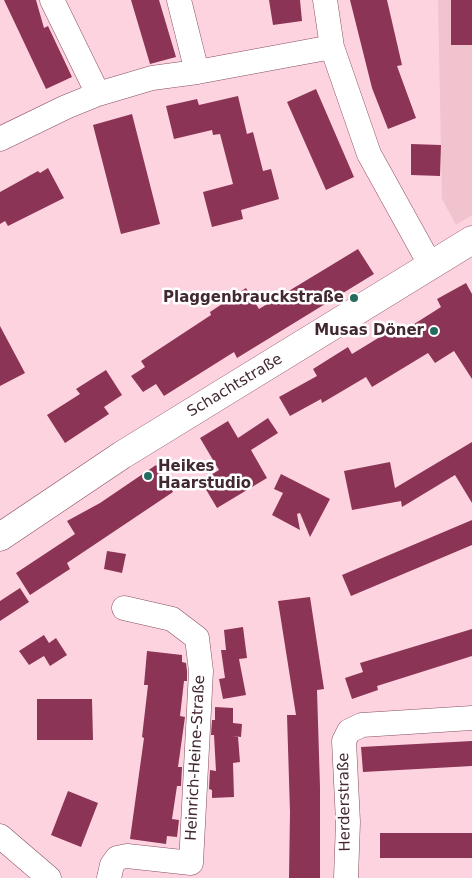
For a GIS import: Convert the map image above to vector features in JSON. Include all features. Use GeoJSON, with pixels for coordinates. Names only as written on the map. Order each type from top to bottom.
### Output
{"type":"FeatureCollection","features":[{"type":"Feature","properties":{"kind":"street"},"geometry":{"type":"LineString","coordinates":[[52,0],[98,94]]}},
{"type":"Feature","properties":{"kind":"street"},"geometry":{"type":"LineString","coordinates":[[179,0],[198,72]]}},
{"type":"Feature","properties":{"kind":"street"},"geometry":{"type":"LineString","coordinates":[[325,0],[332,47],[369,154],[431,266]]}},
{"type":"Feature","properties":{"kind":"street"},"geometry":{"type":"LineString","coordinates":[[2,135],[98,94],[152,78],[198,72],[332,47]]}},
{"type":"Feature","properties":{"kind":"street","name":"Schachtstraße"},"geometry":{"type":"LineString","coordinates":[[0,537],[122,455],[472,240]]}},
{"type":"Feature","properties":{"kind":"street","name":"Heinrich-Heine-Straße"},"geometry":{"type":"LineString","coordinates":[[108,878],[112,865],[117,858],[127,856],[190,863],[192,844],[201,671],[197,638],[172,619],[124,608]]}},
{"type":"Feature","properties":{"kind":"street","name":"Herderstraße"},"geometry":{"type":"LineString","coordinates":[[346,878],[348,822],[344,741],[349,731],[362,725],[472,718]]}},
{"type":"Feature","properties":{"kind":"street"},"geometry":{"type":"LineString","coordinates":[[0,836],[49,878]]}},
{"type":"Feature","properties":{"kind":"shaded area"},"geometry":{"type":"Polygon","coordinates":[[[438,0],[472,0],[472,215],[456,225],[442,199],[438,0]]]}},
{"type":"Feature","properties":{"kind":"building"},"geometry":{"type":"Polygon","coordinates":[[[4,0],[36,0],[44,28],[48,26],[72,77],[46,89],[4,0]]]}},
{"type":"Feature","properties":{"kind":"building"},"geometry":{"type":"Polygon","coordinates":[[[131,0],[159,0],[176,57],[150,64],[131,0]]]}},
{"type":"Feature","properties":{"kind":"building"},"geometry":{"type":"Polygon","coordinates":[[[269,0],[300,0],[302,21],[273,25],[269,0]]]}},
{"type":"Feature","properties":{"kind":"building"},"geometry":{"type":"Polygon","coordinates":[[[350,0],[387,0],[402,65],[397,66],[416,118],[388,129],[372,88],[350,0]]]}},
{"type":"Feature","properties":{"kind":"building"},"geometry":{"type":"Polygon","coordinates":[[[451,0],[472,0],[472,45],[451,45],[451,0]]]}},
{"type":"Feature","properties":{"kind":"building"},"geometry":{"type":"Polygon","coordinates":[[[316,89],[354,177],[326,190],[287,102],[316,89]]]}},
{"type":"Feature","properties":{"kind":"building"},"geometry":{"type":"Polygon","coordinates":[[[238,96],[247,134],[253,132],[263,171],[271,169],[279,199],[241,210],[243,219],[212,227],[203,192],[233,184],[220,134],[213,135],[212,130],[174,139],[166,106],[197,99],[199,105],[238,96]]]}},
{"type":"Feature","properties":{"kind":"building"},"geometry":{"type":"Polygon","coordinates":[[[132,114],[160,224],[121,234],[93,125],[132,114]]]}},
{"type":"Feature","properties":{"kind":"building"},"geometry":{"type":"Polygon","coordinates":[[[411,144],[441,145],[440,176],[411,175],[411,144]]]}},
{"type":"Feature","properties":{"kind":"building"},"geometry":{"type":"Polygon","coordinates":[[[48,168],[64,198],[8,226],[5,221],[0,224],[0,192],[38,171],[40,173],[48,168]]]}},
{"type":"Feature","properties":{"kind":"building"},"geometry":{"type":"Polygon","coordinates":[[[358,249],[374,274],[237,358],[234,352],[164,396],[156,384],[143,392],[131,376],[145,367],[141,361],[211,315],[210,312],[246,288],[259,309],[358,249]]]}},
{"type":"Feature","properties":{"kind":"building"},"geometry":{"type":"Polygon","coordinates":[[[466,283],[472,294],[472,379],[454,351],[435,363],[428,353],[372,387],[366,377],[322,403],[321,399],[290,416],[279,397],[317,376],[313,369],[348,347],[352,354],[388,332],[392,338],[441,307],[437,299],[466,283]]]}},
{"type":"Feature","properties":{"kind":"building"},"geometry":{"type":"Polygon","coordinates":[[[0,326],[25,373],[0,386],[0,326]]]}},
{"type":"Feature","properties":{"kind":"building"},"geometry":{"type":"Polygon","coordinates":[[[106,370],[122,395],[104,407],[109,414],[65,443],[47,415],[80,394],[76,389],[106,370]]]}},
{"type":"Feature","properties":{"kind":"building"},"geometry":{"type":"Polygon","coordinates":[[[268,418],[278,433],[251,450],[267,478],[217,508],[201,481],[219,470],[200,438],[228,421],[238,438],[268,418]]]}},
{"type":"Feature","properties":{"kind":"building"},"geometry":{"type":"Polygon","coordinates":[[[472,442],[472,503],[455,475],[402,507],[401,501],[352,510],[344,471],[390,462],[395,488],[472,442]]]}},
{"type":"Feature","properties":{"kind":"building"},"geometry":{"type":"Polygon","coordinates":[[[156,465],[173,492],[67,563],[70,569],[30,595],[16,573],[75,534],[67,521],[100,503],[156,465]]]}},
{"type":"Feature","properties":{"kind":"building"},"geometry":{"type":"Polygon","coordinates":[[[281,474],[330,499],[310,537],[300,513],[297,514],[300,530],[272,515],[283,493],[274,489],[281,474]]]}},
{"type":"Feature","properties":{"kind":"building"},"geometry":{"type":"Polygon","coordinates":[[[472,520],[472,545],[351,596],[342,575],[472,520]]]}},
{"type":"Feature","properties":{"kind":"building"},"geometry":{"type":"Polygon","coordinates":[[[107,551],[126,554],[122,573],[104,569],[107,551]]]}},
{"type":"Feature","properties":{"kind":"building"},"geometry":{"type":"Polygon","coordinates":[[[20,588],[29,602],[0,621],[0,601],[20,588]]]}},
{"type":"Feature","properties":{"kind":"building"},"geometry":{"type":"Polygon","coordinates":[[[310,597],[324,689],[317,690],[320,878],[289,878],[290,812],[287,715],[296,715],[278,601],[310,597]]]}},
{"type":"Feature","properties":{"kind":"building"},"geometry":{"type":"Polygon","coordinates":[[[243,627],[247,658],[239,659],[246,695],[223,699],[219,679],[225,678],[221,650],[226,650],[224,630],[243,627]]]}},
{"type":"Feature","properties":{"kind":"building"},"geometry":{"type":"Polygon","coordinates":[[[472,629],[472,656],[377,686],[378,690],[352,699],[345,678],[363,672],[360,663],[472,629]]]}},
{"type":"Feature","properties":{"kind":"building"},"geometry":{"type":"Polygon","coordinates":[[[44,635],[49,643],[56,638],[67,655],[50,666],[44,656],[29,665],[19,651],[44,635]]]}},
{"type":"Feature","properties":{"kind":"building"},"geometry":{"type":"Polygon","coordinates":[[[147,651],[182,655],[182,662],[186,663],[187,671],[187,681],[184,681],[180,716],[185,717],[178,767],[182,767],[181,786],[177,786],[172,819],[179,820],[177,837],[167,836],[166,844],[130,839],[144,738],[142,737],[148,685],[144,685],[147,651]]]}},
{"type":"Feature","properties":{"kind":"building"},"geometry":{"type":"Polygon","coordinates":[[[37,699],[92,699],[93,740],[37,740],[37,699]]]}},
{"type":"Feature","properties":{"kind":"building"},"geometry":{"type":"Polygon","coordinates":[[[215,707],[233,708],[233,723],[242,724],[241,737],[232,736],[238,737],[240,762],[233,763],[234,797],[212,798],[212,790],[209,789],[210,770],[216,771],[214,735],[211,735],[212,720],[215,720],[215,707]]]}},
{"type":"Feature","properties":{"kind":"building"},"geometry":{"type":"Polygon","coordinates":[[[472,741],[472,766],[363,772],[361,747],[472,741]]]}},
{"type":"Feature","properties":{"kind":"building"},"geometry":{"type":"Polygon","coordinates":[[[68,791],[98,803],[81,847],[51,835],[68,791]]]}},
{"type":"Feature","properties":{"kind":"building"},"geometry":{"type":"Polygon","coordinates":[[[380,833],[472,833],[472,858],[380,858],[380,833]]]}},
{"type":"Feature","properties":{"kind":"place","name":"Plaggenbrauckstraße"},"geometry":{"type":"Point","coordinates":[354,298]}},
{"type":"Feature","properties":{"kind":"place","name":"Musas Döner"},"geometry":{"type":"Point","coordinates":[434,331]}},
{"type":"Feature","properties":{"kind":"place","name":"Heikes Haarstudio"},"geometry":{"type":"Point","coordinates":[148,476]}}]}
